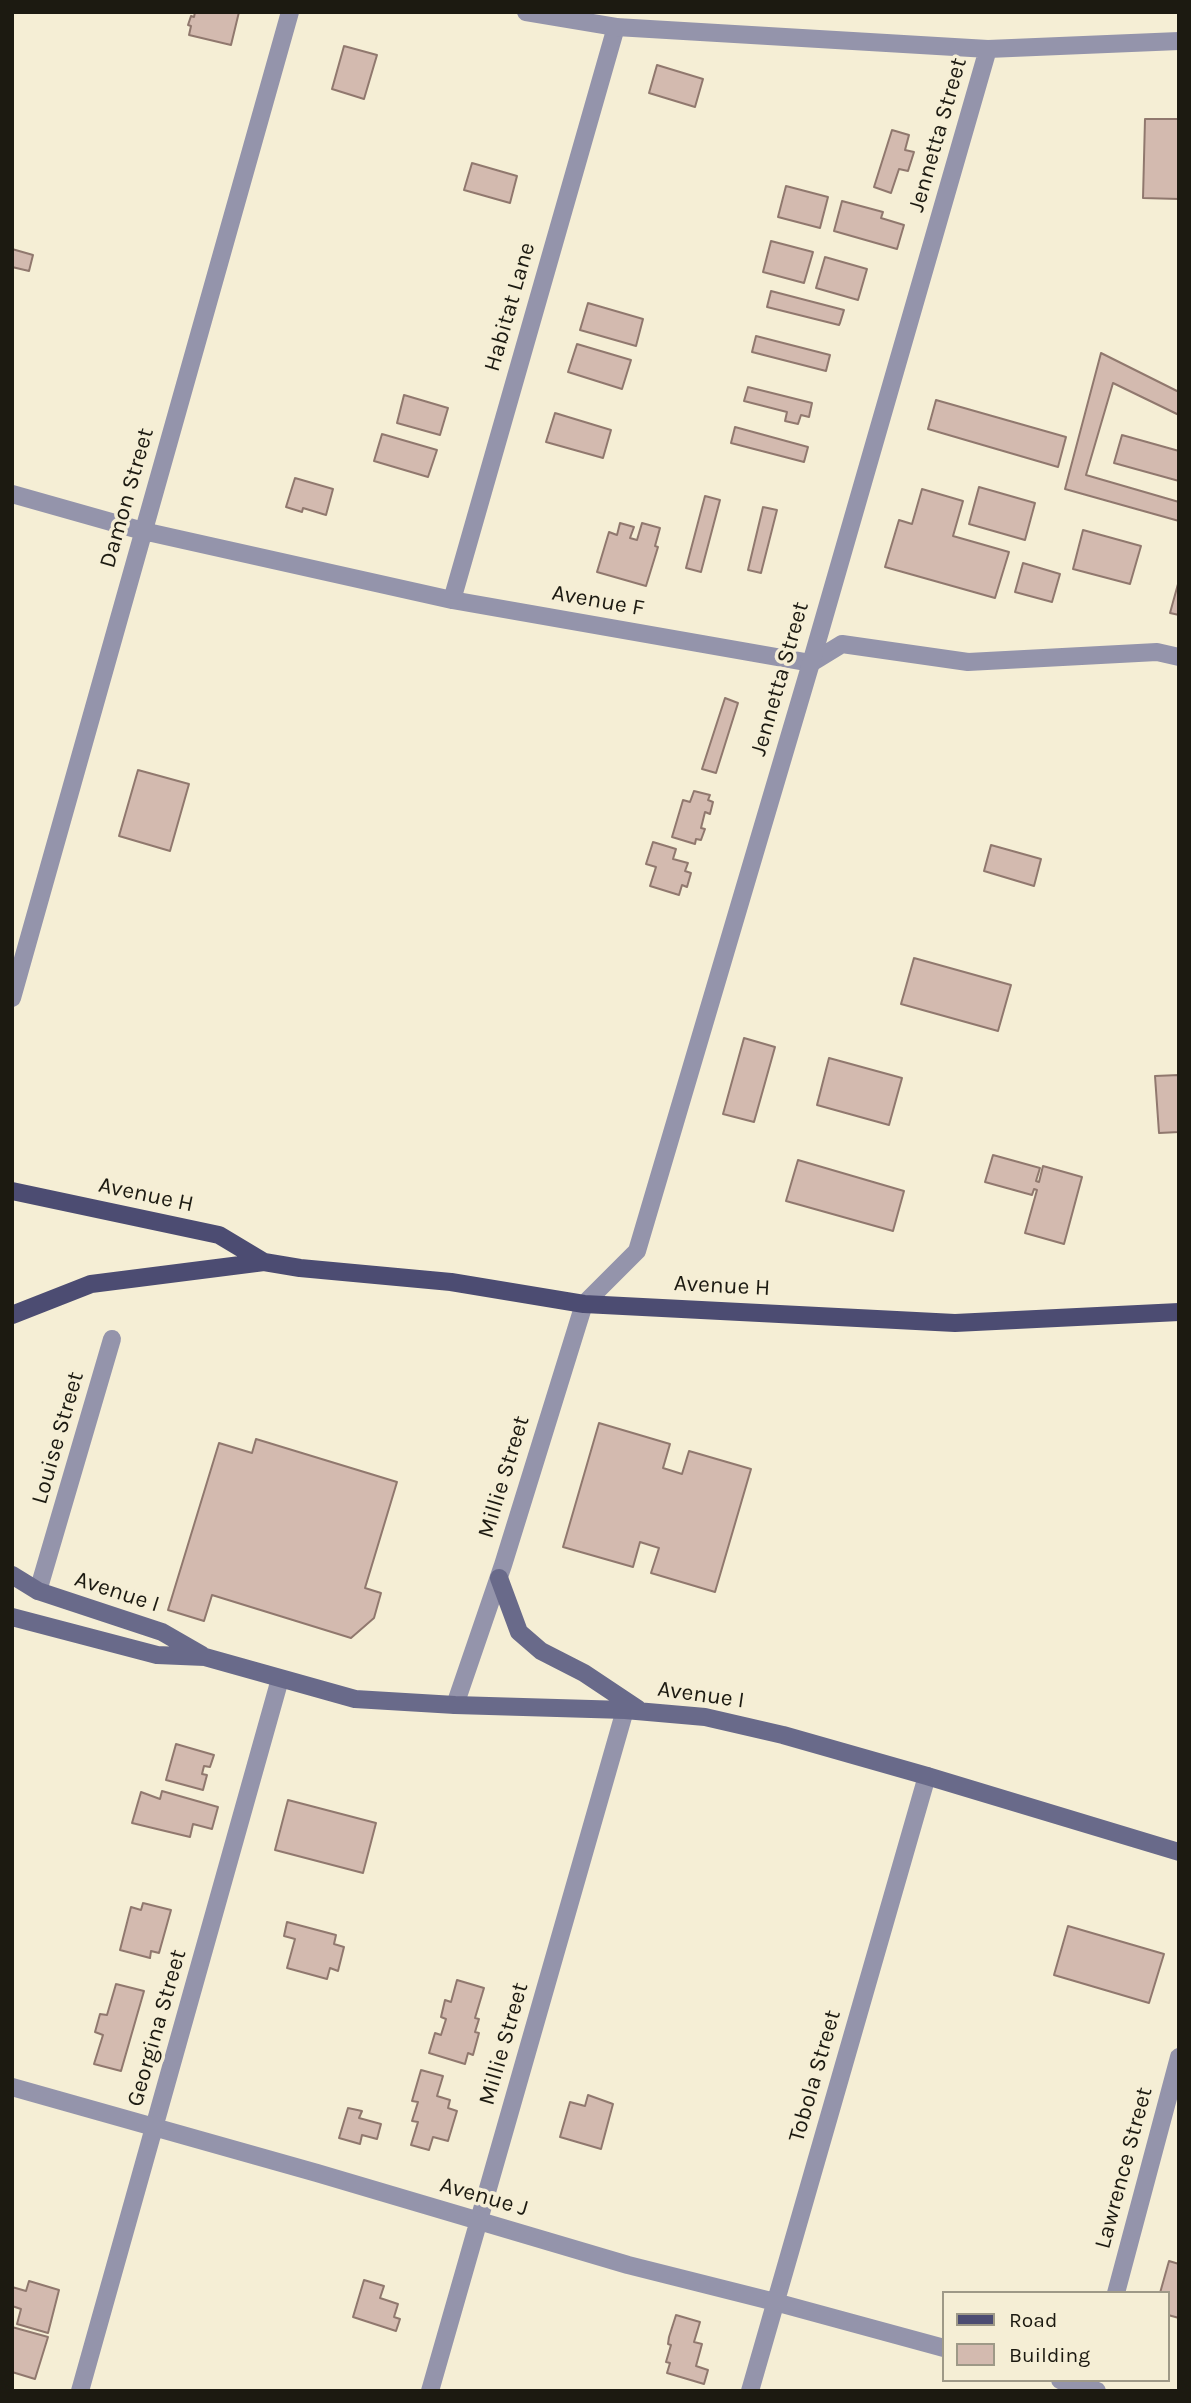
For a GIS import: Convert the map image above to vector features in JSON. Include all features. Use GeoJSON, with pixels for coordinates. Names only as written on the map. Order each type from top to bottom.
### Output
{"type":"FeatureCollection","features":[{"type":"Feature","properties":{"kind":"main road","name":"Avenue H"},"geometry":{"type":"LineString","coordinates":[[12,1191],[219,1235],[264,1262]]}},
{"type":"Feature","properties":{"kind":"main road","name":"Avenue H"},"geometry":{"type":"LineString","coordinates":[[12,1315],[91,1284],[264,1262],[300,1268],[451,1282],[584,1304],[955,1323],[1179,1312]]}},
{"type":"Feature","properties":{"kind":"main road","name":"Avenue I"},"geometry":{"type":"LineString","coordinates":[[12,1575],[38,1591],[162,1632],[205,1657],[355,1699],[633,1710],[705,1717],[783,1735],[927,1776],[1179,1852]]}},
{"type":"Feature","properties":{"kind":"main road"},"geometry":{"type":"LineString","coordinates":[[499,1578],[519,1632],[541,1651],[584,1673],[633,1710]]}},
{"type":"Feature","properties":{"kind":"main road"},"geometry":{"type":"LineString","coordinates":[[12,1590],[38,1591]]}},
{"type":"Feature","properties":{"kind":"main road","name":"Avenue I"},"geometry":{"type":"LineString","coordinates":[[12,1617],[157,1655],[205,1657]]}},
{"type":"Feature","properties":{"kind":"street","name":"Damon Street"},"geometry":{"type":"LineString","coordinates":[[12,998],[290,12]]}},
{"type":"Feature","properties":{"kind":"street"},"geometry":{"type":"LineString","coordinates":[[526,12],[616,27],[988,48],[1179,41]]}},
{"type":"Feature","properties":{"kind":"street","name":"Habitat Lane"},"geometry":{"type":"LineString","coordinates":[[452,600],[616,27]]}},
{"type":"Feature","properties":{"kind":"street","name":"Jennetta Street"},"geometry":{"type":"LineString","coordinates":[[584,1304],[637,1251],[811,663],[988,48]]}},
{"type":"Feature","properties":{"kind":"street","name":"Avenue F"},"geometry":{"type":"LineString","coordinates":[[12,494],[143,531],[452,600],[811,663]]}},
{"type":"Feature","properties":{"kind":"street"},"geometry":{"type":"LineString","coordinates":[[811,663],[842,644],[968,662],[1157,652],[1179,657]]}},
{"type":"Feature","properties":{"kind":"street","name":"Millie Street"},"geometry":{"type":"LineString","coordinates":[[455,1705],[499,1578],[584,1304]]}},
{"type":"Feature","properties":{"kind":"street","name":"Louise Street"},"geometry":{"type":"LineString","coordinates":[[38,1591],[113,1339]]}},
{"type":"Feature","properties":{"kind":"street","name":"Georgina Street"},"geometry":{"type":"LineString","coordinates":[[80,2391],[280,1679]]}},
{"type":"Feature","properties":{"kind":"street","name":"Millie Street"},"geometry":{"type":"LineString","coordinates":[[430,2391],[478,2221],[633,1710]]}},
{"type":"Feature","properties":{"kind":"street","name":"Tobola Street"},"geometry":{"type":"LineString","coordinates":[[750,2391],[927,1776]]}},
{"type":"Feature","properties":{"kind":"street","name":"Lawrence Street"},"geometry":{"type":"LineString","coordinates":[[1117,2291],[1179,2057]]}},
{"type":"Feature","properties":{"kind":"street","name":"Avenue J"},"geometry":{"type":"LineString","coordinates":[[12,2087],[628,2265],[942,2347]]}},
{"type":"Feature","properties":{"kind":"street"},"geometry":{"type":"LineString","coordinates":[[1068,2382],[1092,2388]]}},
{"type":"Feature","properties":{"kind":"building"},"geometry":{"type":"Polygon","coordinates":[[[195,12],[239,12],[231,45],[189,35],[191,26],[188,25],[195,12]]]}},
{"type":"Feature","properties":{"kind":"building"},"geometry":{"type":"Polygon","coordinates":[[[344,46],[377,55],[364,99],[332,89],[344,46]]]}},
{"type":"Feature","properties":{"kind":"building"},"geometry":{"type":"Polygon","coordinates":[[[657,65],[703,79],[695,107],[649,93],[657,65]]]}},
{"type":"Feature","properties":{"kind":"building"},"geometry":{"type":"Polygon","coordinates":[[[1145,119],[1179,119],[1179,199],[1143,198],[1145,119]]]}},
{"type":"Feature","properties":{"kind":"building"},"geometry":{"type":"Polygon","coordinates":[[[892,130],[909,135],[905,150],[914,152],[908,171],[899,169],[891,193],[874,187],[892,130]]]}},
{"type":"Feature","properties":{"kind":"building"},"geometry":{"type":"Polygon","coordinates":[[[472,163],[517,176],[510,203],[464,190],[472,163]]]}},
{"type":"Feature","properties":{"kind":"building"},"geometry":{"type":"Polygon","coordinates":[[[786,186],[828,197],[820,228],[778,217],[786,186]]]}},
{"type":"Feature","properties":{"kind":"building"},"geometry":{"type":"Polygon","coordinates":[[[842,201],[883,212],[881,218],[904,225],[897,249],[834,231],[842,201]]]}},
{"type":"Feature","properties":{"kind":"building"},"geometry":{"type":"Polygon","coordinates":[[[771,241],[813,252],[804,283],[763,272],[771,241]]]}},
{"type":"Feature","properties":{"kind":"building"},"geometry":{"type":"Polygon","coordinates":[[[12,249],[33,255],[29,271],[12,267],[12,249]]]}},
{"type":"Feature","properties":{"kind":"building"},"geometry":{"type":"Polygon","coordinates":[[[825,257],[867,269],[858,300],[816,288],[825,257]]]}},
{"type":"Feature","properties":{"kind":"building"},"geometry":{"type":"Polygon","coordinates":[[[771,291],[844,310],[840,323],[839,325],[767,307],[771,291]]]}},
{"type":"Feature","properties":{"kind":"building"},"geometry":{"type":"Polygon","coordinates":[[[588,303],[643,319],[636,346],[580,330],[588,303]]]}},
{"type":"Feature","properties":{"kind":"building"},"geometry":{"type":"Polygon","coordinates":[[[756,336],[830,355],[826,371],[752,352],[756,336]]]}},
{"type":"Feature","properties":{"kind":"building"},"geometry":{"type":"Polygon","coordinates":[[[577,344],[631,360],[622,389],[568,372],[577,344]]]}},
{"type":"Feature","properties":{"kind":"building"},"geometry":{"type":"Polygon","coordinates":[[[1101,353],[1179,392],[1179,415],[1113,383],[1086,475],[1179,502],[1179,521],[1065,489],[1101,353]]]}},
{"type":"Feature","properties":{"kind":"building"},"geometry":{"type":"Polygon","coordinates":[[[748,387],[812,403],[809,417],[801,415],[798,424],[785,421],[787,412],[744,401],[748,387]]]}},
{"type":"Feature","properties":{"kind":"building"},"geometry":{"type":"Polygon","coordinates":[[[404,395],[448,408],[440,435],[397,423],[404,395]]]}},
{"type":"Feature","properties":{"kind":"building"},"geometry":{"type":"Polygon","coordinates":[[[936,400],[1066,437],[1058,467],[928,429],[936,400]]]}},
{"type":"Feature","properties":{"kind":"building"},"geometry":{"type":"Polygon","coordinates":[[[555,413],[611,430],[603,458],[546,442],[555,413]]]}},
{"type":"Feature","properties":{"kind":"building"},"geometry":{"type":"Polygon","coordinates":[[[735,427],[808,447],[804,462],[731,443],[735,427]]]}},
{"type":"Feature","properties":{"kind":"building"},"geometry":{"type":"Polygon","coordinates":[[[382,434],[437,450],[428,477],[374,461],[382,434]]]}},
{"type":"Feature","properties":{"kind":"building"},"geometry":{"type":"Polygon","coordinates":[[[1122,435],[1179,451],[1179,481],[1114,463],[1122,435]]]}},
{"type":"Feature","properties":{"kind":"building"},"geometry":{"type":"Polygon","coordinates":[[[295,478],[333,489],[326,515],[303,508],[302,512],[286,507],[295,478]]]}},
{"type":"Feature","properties":{"kind":"building"},"geometry":{"type":"Polygon","coordinates":[[[979,487],[1035,503],[1025,540],[969,524],[979,487]]]}},
{"type":"Feature","properties":{"kind":"building"},"geometry":{"type":"Polygon","coordinates":[[[922,489],[963,501],[953,536],[1009,552],[995,598],[885,567],[899,520],[912,524],[922,489]]]}},
{"type":"Feature","properties":{"kind":"building"},"geometry":{"type":"Polygon","coordinates":[[[705,496],[720,500],[701,572],[686,568],[705,496]]]}},
{"type":"Feature","properties":{"kind":"building"},"geometry":{"type":"Polygon","coordinates":[[[763,507],[777,510],[761,573],[748,570],[763,507]]]}},
{"type":"Feature","properties":{"kind":"building"},"geometry":{"type":"Polygon","coordinates":[[[620,523],[634,527],[630,538],[637,540],[642,523],[660,528],[655,546],[658,547],[646,586],[597,572],[609,532],[617,535],[620,523]]]}},
{"type":"Feature","properties":{"kind":"building"},"geometry":{"type":"Polygon","coordinates":[[[1083,530],[1141,546],[1130,584],[1073,569],[1083,530]]]}},
{"type":"Feature","properties":{"kind":"building"},"geometry":{"type":"Polygon","coordinates":[[[1023,563],[1060,574],[1052,602],[1015,592],[1023,563]]]}},
{"type":"Feature","properties":{"kind":"building"},"geometry":{"type":"Polygon","coordinates":[[[1179,585],[1179,615],[1170,613],[1179,585]]]}},
{"type":"Feature","properties":{"kind":"building"},"geometry":{"type":"Polygon","coordinates":[[[725,698],[738,703],[716,773],[702,769],[725,698]]]}},
{"type":"Feature","properties":{"kind":"building"},"geometry":{"type":"Polygon","coordinates":[[[138,770],[189,784],[170,851],[119,836],[138,770]]]}},
{"type":"Feature","properties":{"kind":"building"},"geometry":{"type":"Polygon","coordinates":[[[694,791],[710,795],[708,800],[713,802],[710,814],[705,812],[701,828],[705,829],[701,840],[696,839],[695,844],[672,837],[683,800],[690,802],[694,791]]]}},
{"type":"Feature","properties":{"kind":"building"},"geometry":{"type":"Polygon","coordinates":[[[653,842],[676,849],[673,859],[688,863],[685,871],[691,873],[687,887],[682,885],[679,895],[650,886],[656,867],[646,864],[653,842]]]}},
{"type":"Feature","properties":{"kind":"building"},"geometry":{"type":"Polygon","coordinates":[[[991,845],[1041,859],[1034,886],[984,871],[991,845]]]}},
{"type":"Feature","properties":{"kind":"building"},"geometry":{"type":"Polygon","coordinates":[[[914,958],[1011,985],[998,1031],[901,1004],[914,958]]]}},
{"type":"Feature","properties":{"kind":"building"},"geometry":{"type":"Polygon","coordinates":[[[744,1038],[775,1047],[754,1122],[723,1114],[744,1038]]]}},
{"type":"Feature","properties":{"kind":"building"},"geometry":{"type":"Polygon","coordinates":[[[829,1058],[902,1078],[889,1125],[817,1105],[829,1058]]]}},
{"type":"Feature","properties":{"kind":"building"},"geometry":{"type":"Polygon","coordinates":[[[1179,1075],[1179,1132],[1159,1133],[1155,1076],[1179,1075]]]}},
{"type":"Feature","properties":{"kind":"building"},"geometry":{"type":"Polygon","coordinates":[[[993,1155],[1040,1168],[1036,1181],[1039,1182],[1043,1166],[1082,1177],[1064,1244],[1025,1233],[1037,1190],[1034,1189],[1032,1195],[985,1182],[993,1155]]]}},
{"type":"Feature","properties":{"kind":"building"},"geometry":{"type":"Polygon","coordinates":[[[798,1160],[904,1191],[893,1231],[786,1201],[798,1160]]]}},
{"type":"Feature","properties":{"kind":"building"},"geometry":{"type":"Polygon","coordinates":[[[599,1423],[670,1444],[663,1468],[682,1474],[689,1451],[751,1469],[715,1592],[651,1573],[659,1548],[640,1542],[633,1567],[563,1547],[599,1423]]]}},
{"type":"Feature","properties":{"kind":"building"},"geometry":{"type":"Polygon","coordinates":[[[256,1439],[397,1482],[365,1588],[381,1593],[374,1618],[351,1638],[212,1595],[204,1621],[168,1610],[219,1443],[252,1453],[256,1439]]]}},
{"type":"Feature","properties":{"kind":"building"},"geometry":{"type":"Polygon","coordinates":[[[176,1744],[214,1755],[210,1767],[204,1766],[202,1774],[207,1775],[203,1790],[166,1780],[176,1744]]]}},
{"type":"Feature","properties":{"kind":"building"},"geometry":{"type":"Polygon","coordinates":[[[162,1791],[218,1807],[212,1829],[193,1824],[190,1837],[132,1823],[141,1792],[160,1799],[162,1791]]]}},
{"type":"Feature","properties":{"kind":"building"},"geometry":{"type":"Polygon","coordinates":[[[288,1800],[376,1823],[363,1873],[275,1850],[288,1800]]]}},
{"type":"Feature","properties":{"kind":"building"},"geometry":{"type":"Polygon","coordinates":[[[143,1903],[171,1910],[159,1953],[151,1951],[150,1958],[120,1950],[131,1907],[141,1910],[143,1903]]]}},
{"type":"Feature","properties":{"kind":"building"},"geometry":{"type":"Polygon","coordinates":[[[287,1922],[336,1935],[334,1944],[344,1947],[338,1971],[330,1968],[327,1979],[287,1968],[295,1939],[284,1936],[287,1922]]]}},
{"type":"Feature","properties":{"kind":"building"},"geometry":{"type":"Polygon","coordinates":[[[1068,1926],[1164,1954],[1149,2003],[1054,1975],[1068,1926]]]}},
{"type":"Feature","properties":{"kind":"building"},"geometry":{"type":"Polygon","coordinates":[[[457,1980],[484,1988],[475,2018],[479,2019],[475,2032],[479,2033],[473,2055],[468,2053],[465,2064],[429,2053],[435,2033],[441,2035],[446,2019],[441,2017],[445,2000],[451,2002],[457,1980]]]}},
{"type":"Feature","properties":{"kind":"building"},"geometry":{"type":"Polygon","coordinates":[[[116,1984],[144,1991],[121,2071],[94,2064],[103,2035],[95,2032],[100,2014],[107,2015],[116,1984]]]}},
{"type":"Feature","properties":{"kind":"building"},"geometry":{"type":"Polygon","coordinates":[[[421,2070],[443,2076],[437,2096],[450,2100],[448,2108],[457,2111],[448,2141],[433,2137],[429,2150],[411,2145],[418,2122],[412,2121],[418,2102],[412,2101],[421,2070]]]}},
{"type":"Feature","properties":{"kind":"building"},"geometry":{"type":"Polygon","coordinates":[[[588,2095],[613,2104],[601,2149],[560,2137],[570,2102],[585,2106],[588,2095]]]}},
{"type":"Feature","properties":{"kind":"building"},"geometry":{"type":"Polygon","coordinates":[[[348,2108],[362,2111],[359,2118],[381,2124],[377,2139],[362,2135],[360,2144],[339,2138],[348,2108]]]}},
{"type":"Feature","properties":{"kind":"building"},"geometry":{"type":"Polygon","coordinates":[[[1169,2261],[1179,2264],[1179,2318],[1170,2316],[1170,2291],[1161,2291],[1169,2261]]]}},
{"type":"Feature","properties":{"kind":"building"},"geometry":{"type":"Polygon","coordinates":[[[364,2280],[384,2286],[380,2298],[398,2304],[394,2317],[400,2319],[396,2331],[353,2317],[364,2280]]]}},
{"type":"Feature","properties":{"kind":"building"},"geometry":{"type":"Polygon","coordinates":[[[29,2281],[59,2290],[48,2333],[17,2324],[21,2309],[12,2306],[12,2287],[26,2291],[29,2281]]]}},
{"type":"Feature","properties":{"kind":"building"},"geometry":{"type":"Polygon","coordinates":[[[676,2315],[700,2322],[694,2342],[702,2344],[696,2366],[708,2370],[704,2384],[667,2373],[670,2363],[666,2362],[671,2345],[668,2344],[669,2337],[676,2315]]]}},
{"type":"Feature","properties":{"kind":"building"},"geometry":{"type":"Polygon","coordinates":[[[12,2327],[48,2337],[35,2379],[12,2372],[12,2327]]]}}]}
